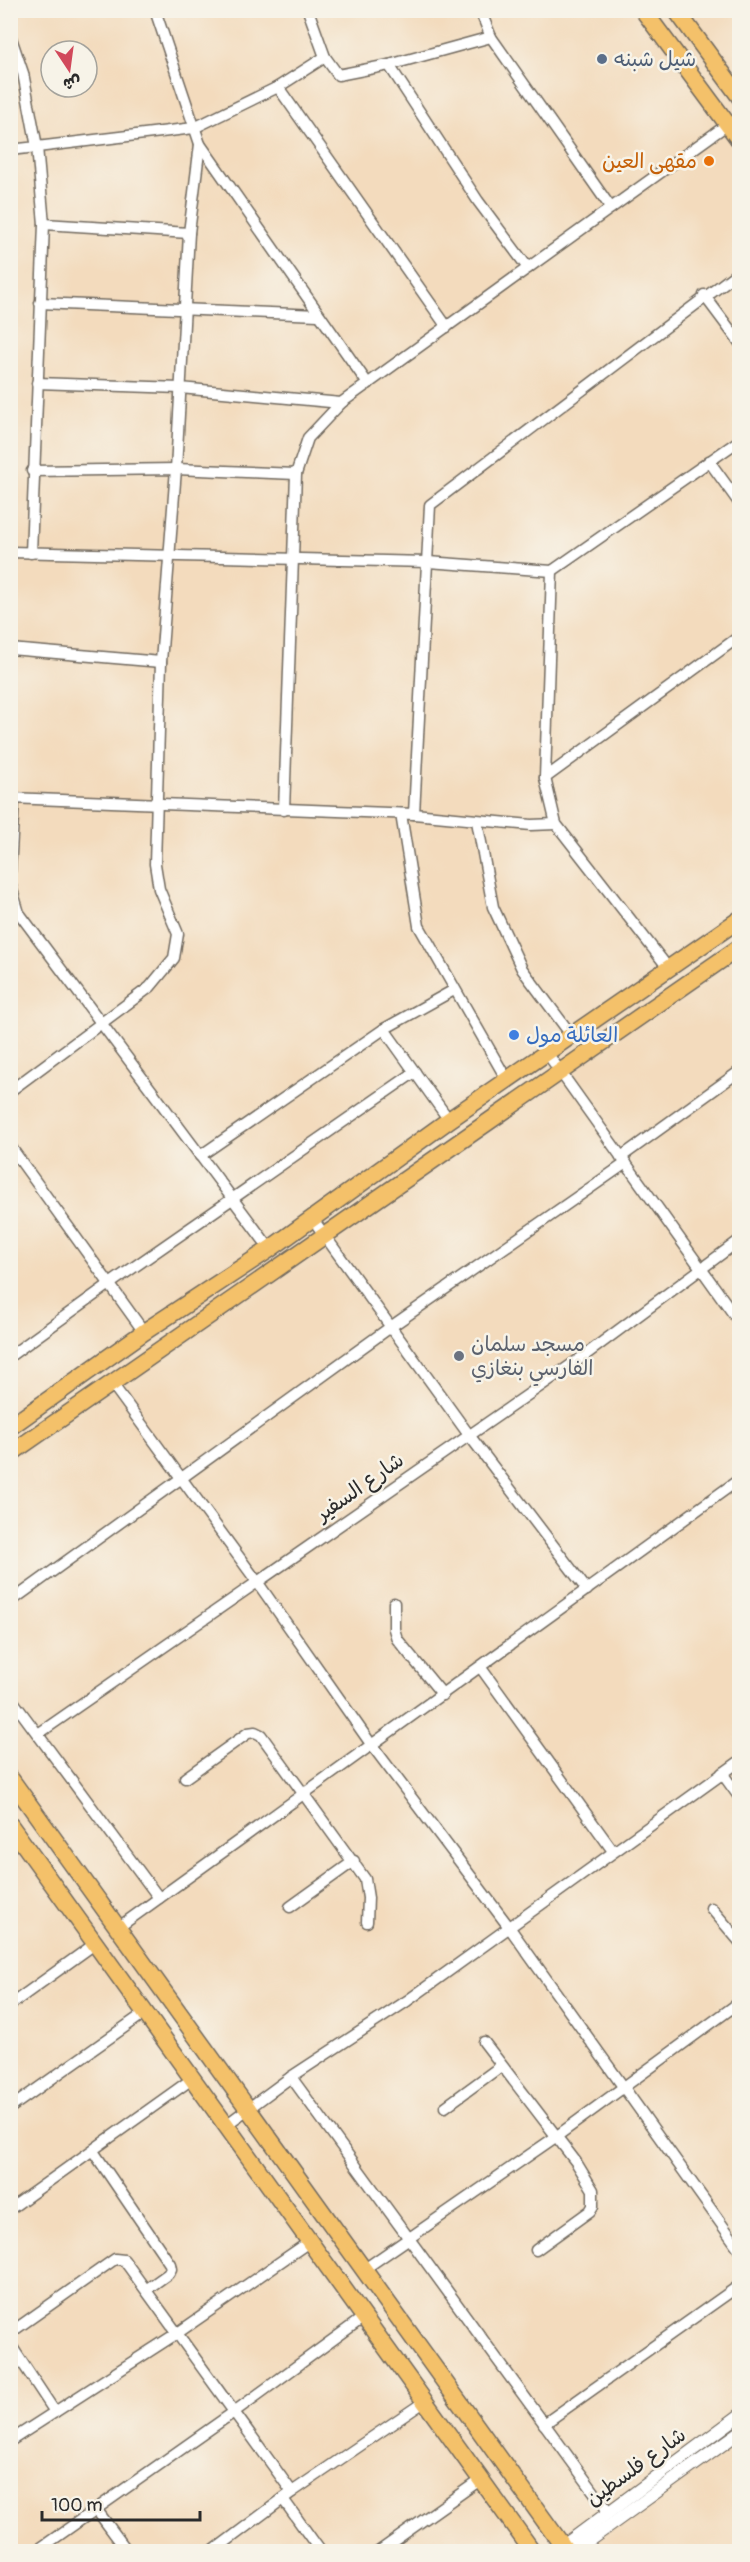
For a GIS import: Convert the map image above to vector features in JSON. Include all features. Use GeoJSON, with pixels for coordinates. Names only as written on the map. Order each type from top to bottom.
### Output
{"type":"FeatureCollection","features":[{"type":"Feature","properties":{"kind":"main road"},"geometry":{"type":"LineString","coordinates":[[643,10],[740,141]]}},
{"type":"Feature","properties":{"kind":"main road"},"geometry":{"type":"LineString","coordinates":[[676,10],[740,97]]}},
{"type":"Feature","properties":{"kind":"main road"},"geometry":{"type":"LineString","coordinates":[[29,1442],[13,1425],[144,1332],[270,1249],[449,1120],[740,919]]}},
{"type":"Feature","properties":{"kind":"main road"},"geometry":{"type":"LineString","coordinates":[[10,1454],[113,1385],[740,948]]}},
{"type":"Feature","properties":{"kind":"main road"},"geometry":{"type":"LineString","coordinates":[[405,1151],[419,1170]]}},
{"type":"Feature","properties":{"kind":"main road"},"geometry":{"type":"LineString","coordinates":[[10,1778],[565,2550]]}},
{"type":"Feature","properties":{"kind":"main road"},"geometry":{"type":"LineString","coordinates":[[11,1827],[533,2552]]}},
{"type":"Feature","properties":{"kind":"street"},"geometry":{"type":"LineString","coordinates":[[155,10],[200,144],[368,384]]}},
{"type":"Feature","properties":{"kind":"street"},"geometry":{"type":"LineString","coordinates":[[308,10],[325,57],[334,73],[343,76],[491,37]]}},
{"type":"Feature","properties":{"kind":"street"},"geometry":{"type":"LineString","coordinates":[[480,10],[491,37],[611,208]]}},
{"type":"Feature","properties":{"kind":"street"},"geometry":{"type":"LineString","coordinates":[[10,35],[23,74],[37,147],[44,224],[31,553]]}},
{"type":"Feature","properties":{"kind":"street"},"geometry":{"type":"LineString","coordinates":[[10,150],[194,129],[278,87],[325,57]]}},
{"type":"Feature","properties":{"kind":"street"},"geometry":{"type":"LineString","coordinates":[[389,65],[478,201],[528,268]]}},
{"type":"Feature","properties":{"kind":"street"},"geometry":{"type":"LineString","coordinates":[[278,87],[447,327]]}},
{"type":"Feature","properties":{"kind":"street"},"geometry":{"type":"LineString","coordinates":[[284,810],[296,474],[308,438],[341,403],[728,124]]}},
{"type":"Feature","properties":{"kind":"street"},"geometry":{"type":"LineString","coordinates":[[10,1091],[150,987],[174,958],[178,946],[178,934],[159,890],[156,877],[156,805],[161,663],[176,469],[189,233],[200,144]]}},
{"type":"Feature","properties":{"kind":"street"},"geometry":{"type":"LineString","coordinates":[[44,224],[189,233]]}},
{"type":"Feature","properties":{"kind":"street"},"geometry":{"type":"LineString","coordinates":[[414,814],[428,562],[428,512],[435,499],[704,295],[740,271]]}},
{"type":"Feature","properties":{"kind":"street"},"geometry":{"type":"LineString","coordinates":[[704,295],[740,343]]}},
{"type":"Feature","properties":{"kind":"street"},"geometry":{"type":"LineString","coordinates":[[40,303],[318,315]]}},
{"type":"Feature","properties":{"kind":"street"},"geometry":{"type":"LineString","coordinates":[[37,383],[180,388],[341,403]]}},
{"type":"Feature","properties":{"kind":"street"},"geometry":{"type":"LineString","coordinates":[[10,552],[428,562],[552,571],[740,440]]}},
{"type":"Feature","properties":{"kind":"street"},"geometry":{"type":"LineString","coordinates":[[709,461],[740,504]]}},
{"type":"Feature","properties":{"kind":"street"},"geometry":{"type":"LineString","coordinates":[[33,471],[176,469],[296,474]]}},
{"type":"Feature","properties":{"kind":"street"},"geometry":{"type":"LineString","coordinates":[[552,571],[545,778],[556,824],[669,969]]}},
{"type":"Feature","properties":{"kind":"street"},"geometry":{"type":"LineString","coordinates":[[545,778],[740,636]]}},
{"type":"Feature","properties":{"kind":"street"},"geometry":{"type":"LineString","coordinates":[[10,649],[161,663]]}},
{"type":"Feature","properties":{"kind":"street"},"geometry":{"type":"LineString","coordinates":[[10,871],[12,799],[414,814],[531,825],[556,824]]}},
{"type":"Feature","properties":{"kind":"street"},"geometry":{"type":"LineString","coordinates":[[401,814],[419,927],[507,1080]]}},
{"type":"Feature","properties":{"kind":"street"},"geometry":{"type":"LineString","coordinates":[[477,821],[492,907],[522,969],[572,1036]]}},
{"type":"Feature","properties":{"kind":"street"},"geometry":{"type":"LineString","coordinates":[[10,883],[19,913],[270,1249]]}},
{"type":"Feature","properties":{"kind":"street"},"geometry":{"type":"LineString","coordinates":[[200,1156],[384,1029],[454,990]]}},
{"type":"Feature","properties":{"kind":"street"},"geometry":{"type":"LineString","coordinates":[[384,1029],[449,1120]]}},
{"type":"Feature","properties":{"kind":"street"},"geometry":{"type":"LineString","coordinates":[[547,1053],[738,1318]]}},
{"type":"Feature","properties":{"kind":"street"},"geometry":{"type":"LineString","coordinates":[[10,1602],[624,1160],[740,1071]]}},
{"type":"Feature","properties":{"kind":"street"},"geometry":{"type":"LineString","coordinates":[[10,1356],[415,1072]]}},
{"type":"Feature","properties":{"kind":"street"},"geometry":{"type":"LineString","coordinates":[[10,1146],[111,1283],[144,1332]]}},
{"type":"Feature","properties":{"kind":"street"},"geometry":{"type":"LineString","coordinates":[[312,1218],[470,1435],[587,1590]]}},
{"type":"Feature","properties":{"kind":"street","name":"شارع السفير"},"geometry":{"type":"LineString","coordinates":[[38,1734],[581,1358],[740,1240]]}},
{"type":"Feature","properties":{"kind":"street"},"geometry":{"type":"LineString","coordinates":[[113,1385],[258,1583],[371,1744],[509,1927],[740,2250]]}},
{"type":"Feature","properties":{"kind":"street"},"geometry":{"type":"LineString","coordinates":[[119,1928],[740,1479]]}},
{"type":"Feature","properties":{"kind":"street"},"geometry":{"type":"LineString","coordinates":[[394,1603],[394,1629],[397,1639],[443,1695]]}},
{"type":"Feature","properties":{"kind":"street"},"geometry":{"type":"LineString","coordinates":[[481,1668],[613,1851]]}},
{"type":"Feature","properties":{"kind":"street"},"geometry":{"type":"LineString","coordinates":[[10,1697],[159,1899]]}},
{"type":"Feature","properties":{"kind":"street"},"geometry":{"type":"LineString","coordinates":[[185,1778],[241,1738],[255,1732],[261,1735],[366,1879],[367,1922]]}},
{"type":"Feature","properties":{"kind":"street"},"geometry":{"type":"LineString","coordinates":[[226,2126],[291,2077],[407,2001],[740,1761]]}},
{"type":"Feature","properties":{"kind":"street"},"geometry":{"type":"LineString","coordinates":[[722,1773],[740,1798]]}},
{"type":"Feature","properties":{"kind":"street"},"geometry":{"type":"LineString","coordinates":[[290,1907],[354,1861]]}},
{"type":"Feature","properties":{"kind":"street"},"geometry":{"type":"LineString","coordinates":[[711,1908],[740,1942]]}},
{"type":"Feature","properties":{"kind":"street"},"geometry":{"type":"LineString","coordinates":[[10,2005],[96,1943]]}},
{"type":"Feature","properties":{"kind":"street"},"geometry":{"type":"LineString","coordinates":[[363,2270],[558,2136],[740,2002]]}},
{"type":"Feature","properties":{"kind":"street"},"geometry":{"type":"LineString","coordinates":[[10,2108],[146,2012]]}},
{"type":"Feature","properties":{"kind":"street"},"geometry":{"type":"LineString","coordinates":[[484,2042],[558,2136],[593,2190],[593,2206],[590,2211],[536,2250]]}},
{"type":"Feature","properties":{"kind":"street"},"geometry":{"type":"LineString","coordinates":[[445,2107],[501,2066]]}},
{"type":"Feature","properties":{"kind":"street"},"geometry":{"type":"LineString","coordinates":[[291,2077],[608,2511]]}},
{"type":"Feature","properties":{"kind":"street"},"geometry":{"type":"LineString","coordinates":[[10,2209],[192,2079]]}},
{"type":"Feature","properties":{"kind":"street"},"geometry":{"type":"LineString","coordinates":[[93,2151],[170,2264],[171,2269],[168,2274],[147,2289]]}},
{"type":"Feature","properties":{"kind":"street"},"geometry":{"type":"LineString","coordinates":[[10,2441],[178,2332],[309,2242]]}},
{"type":"Feature","properties":{"kind":"street"},"geometry":{"type":"LineString","coordinates":[[10,2333],[115,2259],[124,2260],[234,2412],[321,2552]]}},
{"type":"Feature","properties":{"kind":"street"},"geometry":{"type":"LineString","coordinates":[[544,2424],[740,2285]]}},
{"type":"Feature","properties":{"kind":"street"},"geometry":{"type":"LineString","coordinates":[[35,2552],[364,2317]]}},
{"type":"Feature","properties":{"kind":"street"},"geometry":{"type":"LineString","coordinates":[[10,2344],[55,2412]]}},
{"type":"Feature","properties":{"kind":"street"},"geometry":{"type":"LineString","coordinates":[[212,2552],[287,2496],[424,2402]]}},
{"type":"Feature","properties":{"kind":"street","name":"شارع فلسطين"},"geometry":{"type":"LineString","coordinates":[[565,2550],[608,2511],[740,2415]]}},
{"type":"Feature","properties":{"kind":"street","name":"شارع فلسطين"},"geometry":{"type":"LineString","coordinates":[[565,2550],[740,2432]]}},
{"type":"Feature","properties":{"kind":"street"},"geometry":{"type":"LineString","coordinates":[[378,2552],[480,2480]]}},
{"type":"Feature","properties":{"kind":"street"},"geometry":{"type":"LineString","coordinates":[[96,2509],[128,2552]]}},
{"type":"Feature","properties":{"kind":"place","name":"شيل شبنه"},"geometry":{"type":"Point","coordinates":[602,59]}},
{"type":"Feature","properties":{"kind":"place","name":"مقهى العين"},"geometry":{"type":"Point","coordinates":[709,161]}},
{"type":"Feature","properties":{"kind":"place","name":"العائلة مول"},"geometry":{"type":"Point","coordinates":[514,1035]}},
{"type":"Feature","properties":{"kind":"place","name":"مسجد سلمان الفارسي بنغازي"},"geometry":{"type":"Point","coordinates":[459,1356]}}]}
